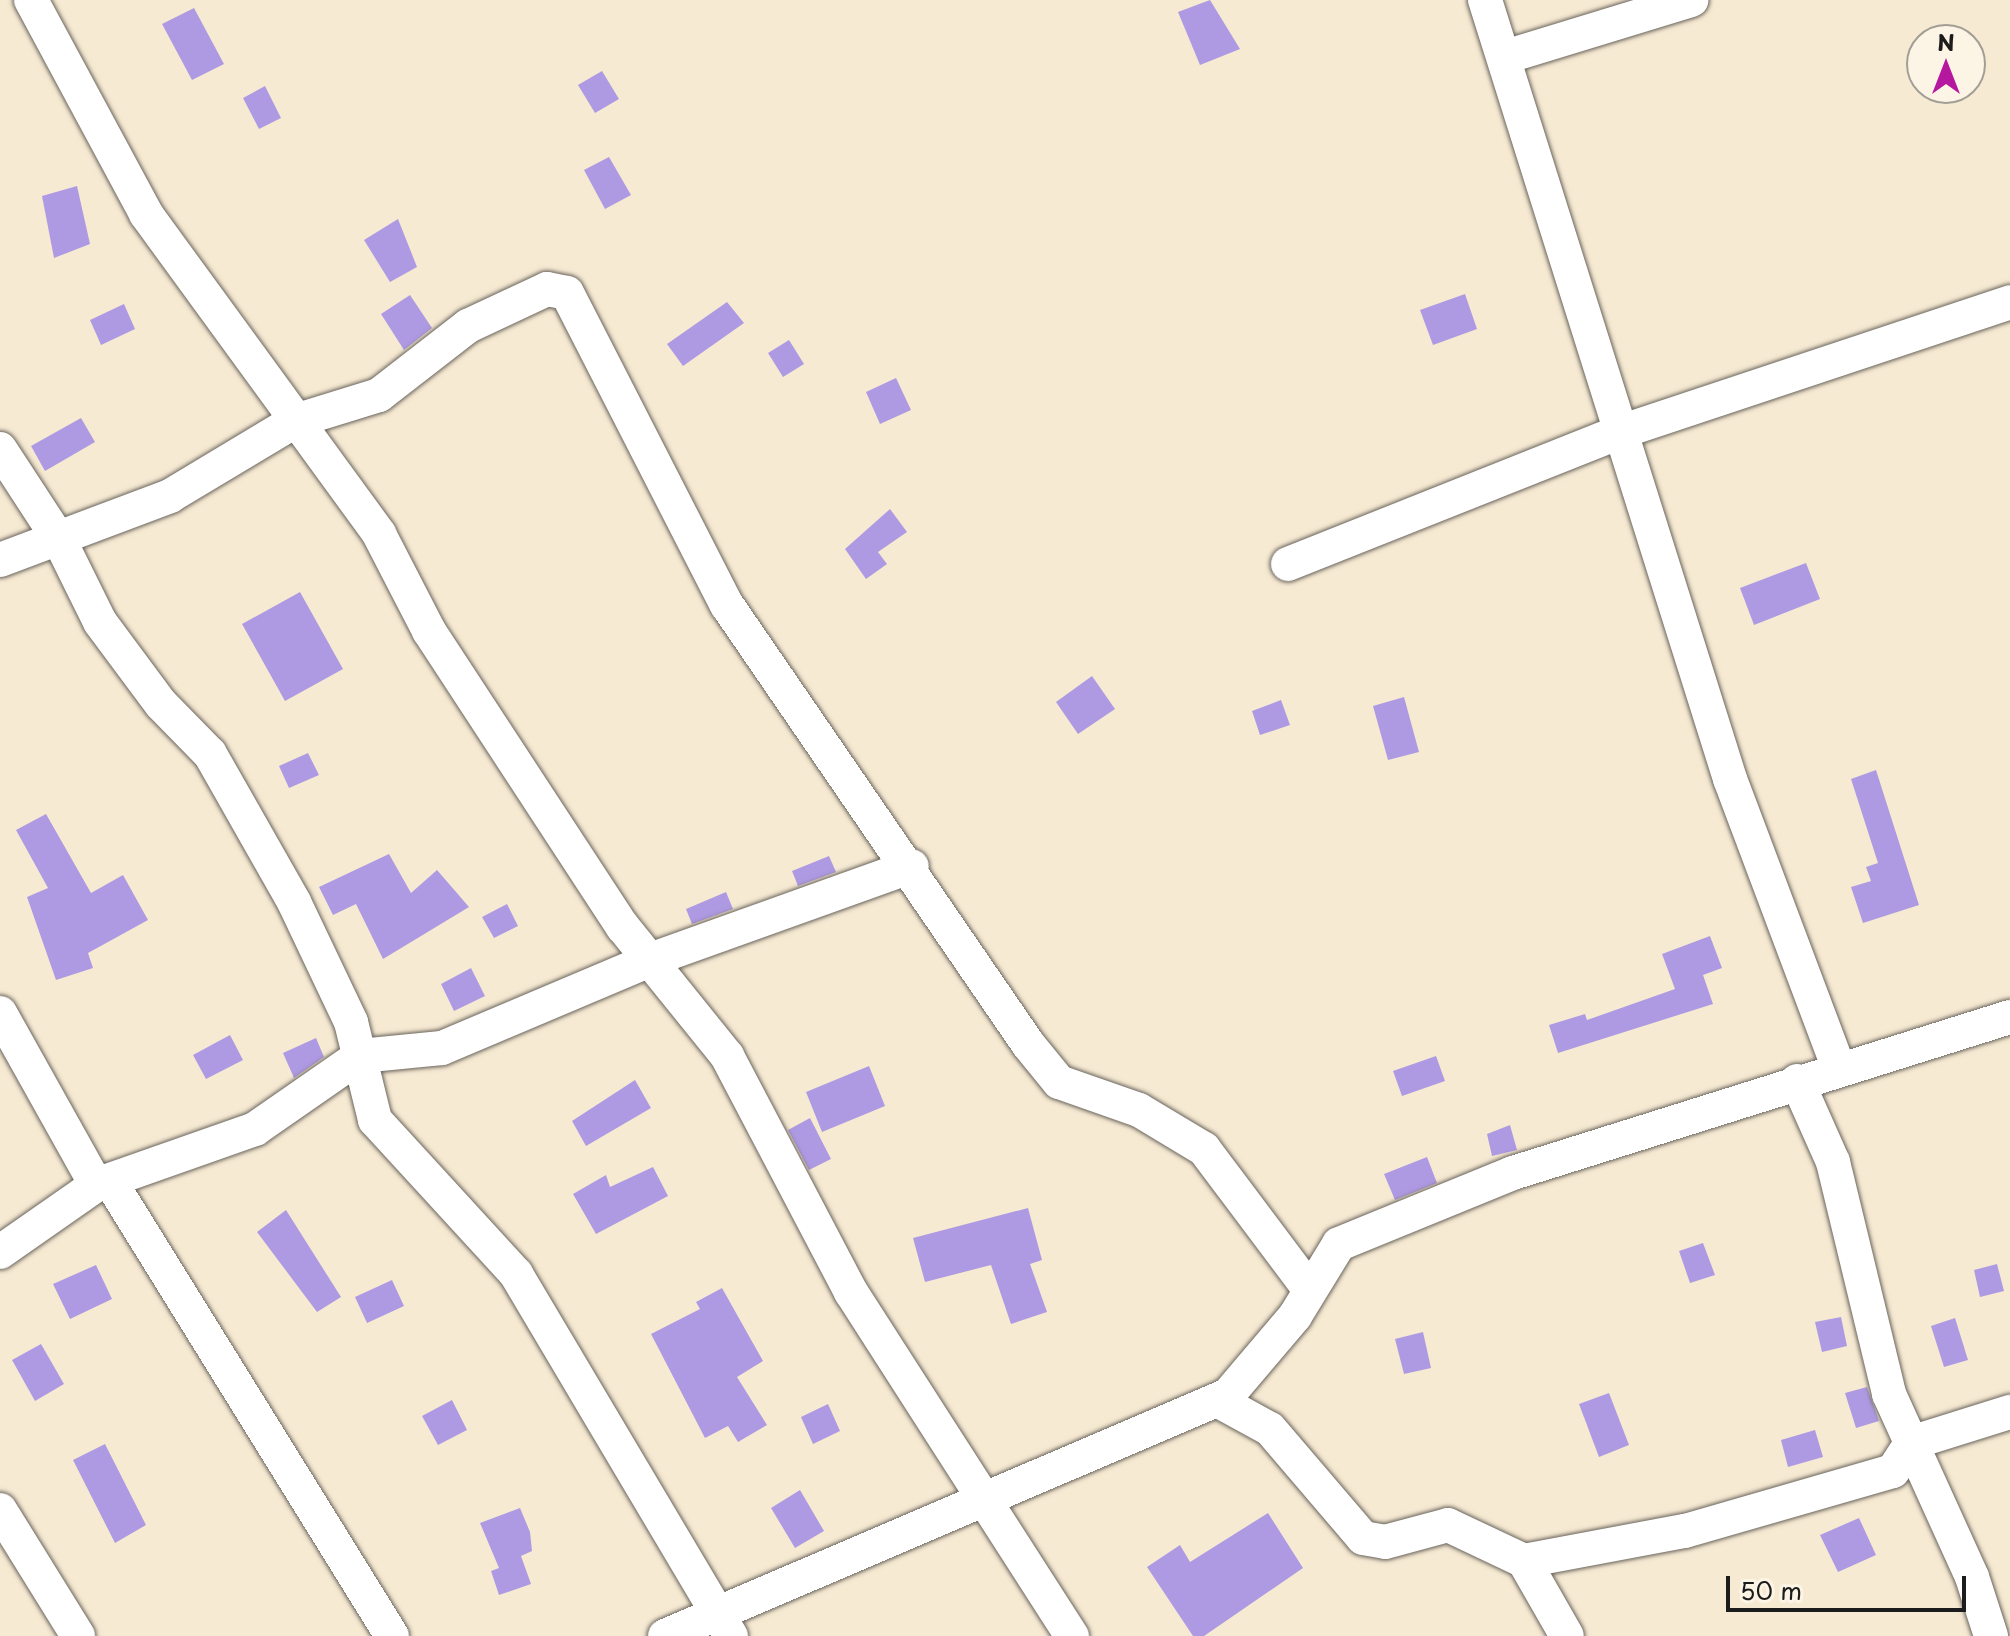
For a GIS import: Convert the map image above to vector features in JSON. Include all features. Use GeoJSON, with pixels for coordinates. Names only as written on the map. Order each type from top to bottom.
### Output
{"type":"FeatureCollection","features":[{"type":"Feature","properties":{"kind":"street"},"geometry":{"type":"LineString","coordinates":[[31,0],[146,214],[379,534],[429,631],[650,960],[727,1056],[851,1292],[1072,1636]]}},
{"type":"Feature","properties":{"kind":"street"},"geometry":{"type":"LineString","coordinates":[[1485,0],[1730,779],[1838,1067]]}},
{"type":"Feature","properties":{"kind":"street"},"geometry":{"type":"LineString","coordinates":[[1505,57],[1691,0]]}},
{"type":"Feature","properties":{"kind":"street"},"geometry":{"type":"LineString","coordinates":[[0,560],[60,541],[170,496],[295,421],[379,395],[468,326],[547,289],[567,293],[727,605],[912,866],[1059,1082],[1139,1110],[1204,1149],[1310,1290]]}},
{"type":"Feature","properties":{"kind":"street"},"geometry":{"type":"LineString","coordinates":[[1288,564],[1623,431],[2010,302]]}},
{"type":"Feature","properties":{"kind":"street"},"geometry":{"type":"LineString","coordinates":[[0,449],[60,541],[100,622],[161,704],[210,754],[294,902],[360,1056],[375,1120],[516,1274],[724,1625]]}},
{"type":"Feature","properties":{"kind":"street"},"geometry":{"type":"LineString","coordinates":[[0,1252],[103,1183],[255,1129],[360,1056],[442,1048],[650,960],[912,866]]}},
{"type":"Feature","properties":{"kind":"street"},"geometry":{"type":"LineString","coordinates":[[0,1013],[103,1183],[392,1636]]}},
{"type":"Feature","properties":{"kind":"street"},"geometry":{"type":"LineString","coordinates":[[665,1636],[724,1625],[982,1500],[1217,1400],[1272,1347],[1339,1244],[1513,1173],[1838,1067],[2010,1017]]}},
{"type":"Feature","properties":{"kind":"street"},"geometry":{"type":"LineString","coordinates":[[1797,1081],[1821,1122],[1889,1394],[1972,1577],[1991,1636]]}},
{"type":"Feature","properties":{"kind":"street"},"geometry":{"type":"LineString","coordinates":[[1217,1400],[1270,1429],[1363,1538],[1385,1542],[1448,1525],[1524,1561],[1567,1636]]}},
{"type":"Feature","properties":{"kind":"street"},"geometry":{"type":"LineString","coordinates":[[1524,1561],[1685,1531],[1893,1471],[1911,1443],[2010,1412]]}},
{"type":"Feature","properties":{"kind":"street"},"geometry":{"type":"LineString","coordinates":[[0,1510],[78,1636]]}},
{"type":"Feature","properties":{"kind":"building"},"geometry":{"type":"Polygon","coordinates":[[[1210,0],[1240,49],[1200,65],[1178,12],[1210,0]]]}},
{"type":"Feature","properties":{"kind":"building"},"geometry":{"type":"Polygon","coordinates":[[[194,8],[224,64],[192,80],[162,24],[194,8]]]}},
{"type":"Feature","properties":{"kind":"building"},"geometry":{"type":"Polygon","coordinates":[[[602,71],[619,99],[595,113],[578,85],[602,71]]]}},
{"type":"Feature","properties":{"kind":"building"},"geometry":{"type":"Polygon","coordinates":[[[265,86],[281,118],[259,129],[243,98],[265,86]]]}},
{"type":"Feature","properties":{"kind":"building"},"geometry":{"type":"Polygon","coordinates":[[[609,157],[631,195],[605,209],[584,170],[609,157]]]}},
{"type":"Feature","properties":{"kind":"building"},"geometry":{"type":"Polygon","coordinates":[[[77,186],[90,244],[54,258],[42,196],[77,186]]]}},
{"type":"Feature","properties":{"kind":"building"},"geometry":{"type":"Polygon","coordinates":[[[398,219],[417,267],[390,282],[364,240],[398,219]]]}},
{"type":"Feature","properties":{"kind":"building"},"geometry":{"type":"Polygon","coordinates":[[[1465,294],[1477,329],[1433,345],[1420,310],[1465,294]]]}},
{"type":"Feature","properties":{"kind":"building"},"geometry":{"type":"Polygon","coordinates":[[[410,295],[432,328],[404,350],[381,314],[410,295]]]}},
{"type":"Feature","properties":{"kind":"building"},"geometry":{"type":"Polygon","coordinates":[[[727,302],[744,323],[683,366],[667,344],[727,302]]]}},
{"type":"Feature","properties":{"kind":"building"},"geometry":{"type":"Polygon","coordinates":[[[124,304],[135,329],[101,345],[90,320],[124,304]]]}},
{"type":"Feature","properties":{"kind":"building"},"geometry":{"type":"Polygon","coordinates":[[[789,340],[804,364],[783,377],[768,353],[789,340]]]}},
{"type":"Feature","properties":{"kind":"building"},"geometry":{"type":"Polygon","coordinates":[[[896,378],[911,410],[880,424],[866,392],[896,378]]]}},
{"type":"Feature","properties":{"kind":"building"},"geometry":{"type":"Polygon","coordinates":[[[81,418],[95,442],[45,471],[31,446],[81,418]]]}},
{"type":"Feature","properties":{"kind":"building"},"geometry":{"type":"Polygon","coordinates":[[[890,509],[907,532],[878,552],[887,564],[866,579],[845,549],[890,509]]]}},
{"type":"Feature","properties":{"kind":"building"},"geometry":{"type":"Polygon","coordinates":[[[1806,563],[1820,599],[1754,625],[1740,588],[1806,563]]]}},
{"type":"Feature","properties":{"kind":"building"},"geometry":{"type":"Polygon","coordinates":[[[300,592],[343,669],[285,701],[242,624],[300,592]]]}},
{"type":"Feature","properties":{"kind":"building"},"geometry":{"type":"Polygon","coordinates":[[[1092,676],[1115,709],[1078,734],[1056,702],[1092,676]]]}},
{"type":"Feature","properties":{"kind":"building"},"geometry":{"type":"Polygon","coordinates":[[[1404,697],[1419,752],[1388,760],[1373,706],[1404,697]]]}},
{"type":"Feature","properties":{"kind":"building"},"geometry":{"type":"Polygon","coordinates":[[[1281,700],[1290,725],[1260,735],[1252,711],[1281,700]]]}},
{"type":"Feature","properties":{"kind":"building"},"geometry":{"type":"Polygon","coordinates":[[[308,753],[319,775],[289,788],[279,766],[308,753]]]}},
{"type":"Feature","properties":{"kind":"building"},"geometry":{"type":"Polygon","coordinates":[[[1876,770],[1919,905],[1863,923],[1851,887],[1871,881],[1866,867],[1878,863],[1851,779],[1876,770]]]}},
{"type":"Feature","properties":{"kind":"building"},"geometry":{"type":"Polygon","coordinates":[[[46,814],[91,893],[123,875],[148,920],[88,953],[93,968],[56,980],[27,897],[48,888],[16,830],[46,814]]]}},
{"type":"Feature","properties":{"kind":"building"},"geometry":{"type":"Polygon","coordinates":[[[389,854],[411,893],[437,870],[469,907],[383,959],[356,904],[333,915],[319,887],[389,854]]]}},
{"type":"Feature","properties":{"kind":"building"},"geometry":{"type":"Polygon","coordinates":[[[829,856],[836,872],[798,886],[792,871],[829,856]]]}},
{"type":"Feature","properties":{"kind":"building"},"geometry":{"type":"Polygon","coordinates":[[[726,892],[733,909],[692,924],[686,909],[726,892]]]}},
{"type":"Feature","properties":{"kind":"building"},"geometry":{"type":"Polygon","coordinates":[[[507,904],[518,926],[494,938],[482,917],[507,904]]]}},
{"type":"Feature","properties":{"kind":"building"},"geometry":{"type":"Polygon","coordinates":[[[1710,936],[1722,968],[1703,975],[1713,1004],[1558,1053],[1549,1025],[1585,1014],[1587,1020],[1675,989],[1662,954],[1710,936]]]}},
{"type":"Feature","properties":{"kind":"building"},"geometry":{"type":"Polygon","coordinates":[[[471,968],[485,996],[454,1011],[441,984],[471,968]]]}},
{"type":"Feature","properties":{"kind":"building"},"geometry":{"type":"Polygon","coordinates":[[[230,1035],[243,1060],[206,1079],[193,1055],[230,1035]]]}},
{"type":"Feature","properties":{"kind":"building"},"geometry":{"type":"Polygon","coordinates":[[[316,1038],[324,1057],[294,1078],[283,1053],[316,1038]]]}},
{"type":"Feature","properties":{"kind":"building"},"geometry":{"type":"Polygon","coordinates":[[[1436,1056],[1445,1081],[1402,1096],[1393,1071],[1436,1056]]]}},
{"type":"Feature","properties":{"kind":"building"},"geometry":{"type":"Polygon","coordinates":[[[869,1066],[885,1106],[822,1132],[806,1092],[869,1066]]]}},
{"type":"Feature","properties":{"kind":"building"},"geometry":{"type":"Polygon","coordinates":[[[635,1080],[651,1108],[586,1146],[572,1121],[635,1080]]]}},
{"type":"Feature","properties":{"kind":"building"},"geometry":{"type":"Polygon","coordinates":[[[810,1118],[831,1159],[809,1170],[788,1130],[810,1118]]]}},
{"type":"Feature","properties":{"kind":"building"},"geometry":{"type":"Polygon","coordinates":[[[1510,1125],[1517,1150],[1492,1156],[1487,1134],[1510,1125]]]}},
{"type":"Feature","properties":{"kind":"building"},"geometry":{"type":"Polygon","coordinates":[[[1427,1157],[1437,1183],[1395,1200],[1384,1174],[1427,1157]]]}},
{"type":"Feature","properties":{"kind":"building"},"geometry":{"type":"Polygon","coordinates":[[[653,1167],[668,1196],[596,1234],[573,1194],[606,1175],[610,1187],[653,1167]]]}},
{"type":"Feature","properties":{"kind":"building"},"geometry":{"type":"Polygon","coordinates":[[[1028,1208],[1042,1260],[1030,1264],[1047,1312],[1011,1324],[991,1265],[925,1282],[913,1238],[1028,1208]]]}},
{"type":"Feature","properties":{"kind":"building"},"geometry":{"type":"Polygon","coordinates":[[[286,1210],[341,1297],[317,1312],[257,1232],[286,1210]]]}},
{"type":"Feature","properties":{"kind":"building"},"geometry":{"type":"Polygon","coordinates":[[[1703,1243],[1715,1275],[1690,1283],[1679,1251],[1703,1243]]]}},
{"type":"Feature","properties":{"kind":"building"},"geometry":{"type":"Polygon","coordinates":[[[1997,1264],[2004,1291],[1980,1297],[1974,1270],[1997,1264]]]}},
{"type":"Feature","properties":{"kind":"building"},"geometry":{"type":"Polygon","coordinates":[[[96,1265],[112,1299],[70,1319],[53,1284],[96,1265]]]}},
{"type":"Feature","properties":{"kind":"building"},"geometry":{"type":"Polygon","coordinates":[[[392,1280],[404,1306],[367,1323],[355,1297],[392,1280]]]}},
{"type":"Feature","properties":{"kind":"building"},"geometry":{"type":"Polygon","coordinates":[[[722,1288],[763,1361],[737,1377],[767,1425],[738,1442],[728,1426],[705,1438],[651,1334],[700,1309],[696,1302],[722,1288]]]}},
{"type":"Feature","properties":{"kind":"building"},"geometry":{"type":"Polygon","coordinates":[[[1841,1317],[1847,1346],[1822,1352],[1815,1322],[1841,1317]]]}},
{"type":"Feature","properties":{"kind":"building"},"geometry":{"type":"Polygon","coordinates":[[[1955,1318],[1968,1360],[1944,1367],[1931,1326],[1955,1318]]]}},
{"type":"Feature","properties":{"kind":"building"},"geometry":{"type":"Polygon","coordinates":[[[1423,1332],[1431,1368],[1404,1374],[1395,1339],[1423,1332]]]}},
{"type":"Feature","properties":{"kind":"building"},"geometry":{"type":"Polygon","coordinates":[[[41,1344],[64,1384],[35,1401],[12,1360],[41,1344]]]}},
{"type":"Feature","properties":{"kind":"building"},"geometry":{"type":"Polygon","coordinates":[[[1867,1387],[1879,1421],[1856,1428],[1845,1393],[1867,1387]]]}},
{"type":"Feature","properties":{"kind":"building"},"geometry":{"type":"Polygon","coordinates":[[[1609,1393],[1629,1445],[1599,1457],[1579,1404],[1609,1393]]]}},
{"type":"Feature","properties":{"kind":"building"},"geometry":{"type":"Polygon","coordinates":[[[452,1400],[467,1430],[438,1445],[422,1416],[452,1400]]]}},
{"type":"Feature","properties":{"kind":"building"},"geometry":{"type":"Polygon","coordinates":[[[828,1404],[840,1431],[813,1444],[801,1417],[828,1404]]]}},
{"type":"Feature","properties":{"kind":"building"},"geometry":{"type":"Polygon","coordinates":[[[1815,1430],[1823,1457],[1788,1467],[1781,1440],[1815,1430]]]}},
{"type":"Feature","properties":{"kind":"building"},"geometry":{"type":"Polygon","coordinates":[[[105,1444],[146,1525],[115,1543],[73,1460],[105,1444]]]}},
{"type":"Feature","properties":{"kind":"building"},"geometry":{"type":"Polygon","coordinates":[[[800,1490],[824,1531],[795,1548],[771,1508],[800,1490]]]}},
{"type":"Feature","properties":{"kind":"building"},"geometry":{"type":"Polygon","coordinates":[[[520,1508],[530,1532],[532,1551],[521,1556],[531,1584],[499,1595],[491,1571],[499,1568],[480,1523],[520,1508]]]}},
{"type":"Feature","properties":{"kind":"building"},"geometry":{"type":"Polygon","coordinates":[[[1268,1513],[1303,1568],[1204,1636],[1193,1636],[1147,1567],[1180,1545],[1190,1562],[1268,1513]]]}},
{"type":"Feature","properties":{"kind":"building"},"geometry":{"type":"Polygon","coordinates":[[[1859,1518],[1876,1555],[1838,1572],[1820,1535],[1859,1518]]]}}]}
